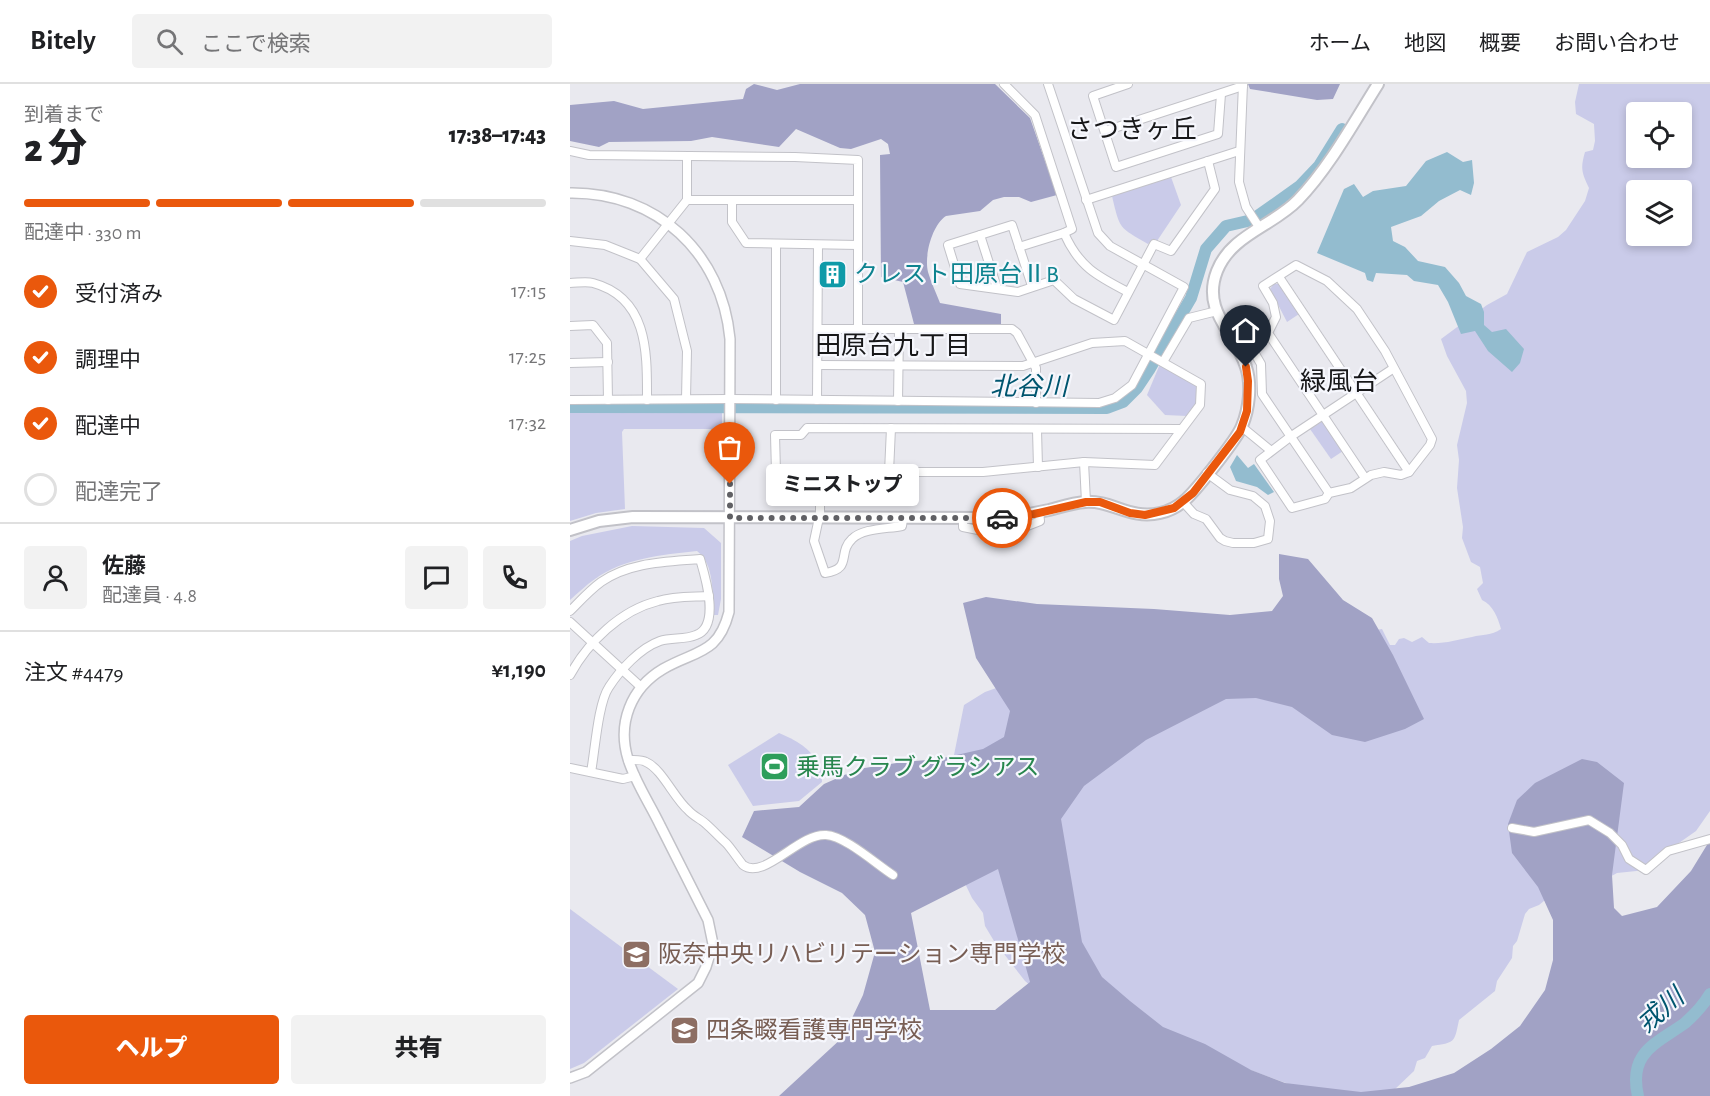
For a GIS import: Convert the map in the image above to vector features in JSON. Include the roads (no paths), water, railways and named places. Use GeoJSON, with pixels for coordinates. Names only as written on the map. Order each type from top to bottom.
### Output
{"type":"FeatureCollection","features":[{"type":"Feature","properties":{"kind":"main road"},"geometry":{"type":"LineString","coordinates":[[570,530],[599,521],[633,517],[963,519],[1005,518],[1086,502],[1100,502],[1130,513],[1145,515],[1174,508],[1193,493],[1232,443],[1242,427],[1247,411],[1246,367],[1217,311],[1213,290],[1216,273],[1222,259],[1244,237],[1296,202],[1315,182],[1378,84]]}},
{"type":"Feature","properties":{"kind":"street"},"geometry":{"type":"LineString","coordinates":[[1004,84],[1035,116],[1072,229],[1019,247]]}},
{"type":"Feature","properties":{"kind":"street"},"geometry":{"type":"LineString","coordinates":[[570,400],[1099,403],[1115,398],[1132,385],[1184,287],[1110,246],[1103,239],[1094,223],[1048,84]]}},
{"type":"Feature","properties":{"kind":"street"},"geometry":{"type":"LineString","coordinates":[[1128,84],[1093,96],[1116,167],[1218,134],[1221,94]]}},
{"type":"Feature","properties":{"kind":"street"},"geometry":{"type":"LineString","coordinates":[[1105,131],[1243,85],[1239,182],[1246,207],[1259,227]]}},
{"type":"Feature","properties":{"kind":"street"},"geometry":{"type":"LineString","coordinates":[[1086,200],[1239,151]]}},
{"type":"Feature","properties":{"kind":"street"},"geometry":{"type":"LineString","coordinates":[[570,152],[589,155],[858,160],[858,329]]}},
{"type":"Feature","properties":{"kind":"street"},"geometry":{"type":"LineString","coordinates":[[640,259],[687,200],[687,156]]}},
{"type":"Feature","properties":{"kind":"street"},"geometry":{"type":"LineString","coordinates":[[1032,286],[1012,225],[948,245],[960,284],[1018,292],[1054,280],[1074,299],[1114,320],[1154,244],[1171,251],[1215,189],[1208,160]]}},
{"type":"Feature","properties":{"kind":"street"},"geometry":{"type":"LineString","coordinates":[[570,193],[589,193],[637,205],[669,224],[697,251],[708,267],[720,293],[730,339],[729,612],[725,626],[716,640],[704,651],[662,670],[641,687],[632,698],[624,726],[628,760],[708,920],[713,944],[711,956],[698,983],[586,1072],[570,1078]]}},
{"type":"Feature","properties":{"kind":"street"},"geometry":{"type":"LineString","coordinates":[[687,200],[858,200]]}},
{"type":"Feature","properties":{"kind":"street"},"geometry":{"type":"LineString","coordinates":[[732,200],[732,222],[746,243],[858,245]]}},
{"type":"Feature","properties":{"kind":"street"},"geometry":{"type":"LineString","coordinates":[[1064,233],[1071,250],[1085,267],[1128,292]]}},
{"type":"Feature","properties":{"kind":"street"},"geometry":{"type":"LineString","coordinates":[[980,235],[997,288]]}},
{"type":"Feature","properties":{"kind":"street"},"geometry":{"type":"LineString","coordinates":[[570,241],[605,245],[640,259],[674,299],[687,351],[686,399]]}},
{"type":"Feature","properties":{"kind":"street"},"geometry":{"type":"LineString","coordinates":[[776,244],[776,400]]}},
{"type":"Feature","properties":{"kind":"street"},"geometry":{"type":"LineString","coordinates":[[817,400],[818,245]]}},
{"type":"Feature","properties":{"kind":"street"},"geometry":{"type":"LineString","coordinates":[[1329,493],[1290,436],[1262,394],[1262,364],[1251,347],[1268,333],[1276,317],[1273,303],[1263,286],[1296,265],[1327,281],[1357,309],[1394,368],[1432,439],[1409,472],[1401,475],[1384,472],[1365,478],[1352,488],[1329,493],[1325,499],[1292,508],[1260,459],[1290,436],[1394,368]]}},
{"type":"Feature","properties":{"kind":"street"},"geometry":{"type":"LineString","coordinates":[[1279,277],[1409,472]]}},
{"type":"Feature","properties":{"kind":"street"},"geometry":{"type":"LineString","coordinates":[[570,283],[592,283],[616,293],[639,317],[647,354],[647,400]]}},
{"type":"Feature","properties":{"kind":"street"},"geometry":{"type":"LineString","coordinates":[[1163,362],[1190,318],[1217,311]]}},
{"type":"Feature","properties":{"kind":"street"},"geometry":{"type":"LineString","coordinates":[[570,326],[593,325],[607,343],[608,400]]}},
{"type":"Feature","properties":{"kind":"street"},"geometry":{"type":"LineString","coordinates":[[818,329],[1012,329],[1017,333],[1036,368],[1036,403]]}},
{"type":"Feature","properties":{"kind":"street"},"geometry":{"type":"LineString","coordinates":[[898,401],[899,329]]}},
{"type":"Feature","properties":{"kind":"street"},"geometry":{"type":"LineString","coordinates":[[1268,333],[1365,478]]}},
{"type":"Feature","properties":{"kind":"street"},"geometry":{"type":"LineString","coordinates":[[818,365],[1023,366],[1092,343],[1125,341],[1201,384],[1200,405],[1155,465],[1084,462],[983,472],[776,472],[775,435],[801,435],[807,428],[1181,429]]}},
{"type":"Feature","properties":{"kind":"street"},"geometry":{"type":"LineString","coordinates":[[570,363],[608,362]]}},
{"type":"Feature","properties":{"kind":"street"},"geometry":{"type":"LineString","coordinates":[[1242,427],[1270,450]]}},
{"type":"Feature","properties":{"kind":"street"},"geometry":{"type":"LineString","coordinates":[[889,472],[891,428]]}},
{"type":"Feature","properties":{"kind":"street"},"geometry":{"type":"LineString","coordinates":[[1037,430],[1038,467]]}},
{"type":"Feature","properties":{"kind":"street"},"geometry":{"type":"LineString","coordinates":[[1084,462],[1086,502]]}},
{"type":"Feature","properties":{"kind":"street"},"geometry":{"type":"LineString","coordinates":[[820,472],[820,518],[814,540],[825,573],[841,568],[849,542],[854,537],[868,531],[902,526],[903,519]]}},
{"type":"Feature","properties":{"kind":"street"},"geometry":{"type":"LineString","coordinates":[[1184,502],[1194,514],[1206,519],[1225,541],[1254,543],[1268,539],[1270,521],[1265,506],[1253,496],[1230,490],[1208,473]]}},
{"type":"Feature","properties":{"kind":"street"},"geometry":{"type":"LineString","coordinates":[[866,519],[868,531]]}},
{"type":"Feature","properties":{"kind":"street"},"geometry":{"type":"LineString","coordinates":[[570,611],[607,579],[631,568],[655,562],[700,559],[710,610],[703,630],[697,635],[658,642],[647,648],[622,670],[607,689],[591,772]]}},
{"type":"Feature","properties":{"kind":"street"},"geometry":{"type":"LineString","coordinates":[[570,675],[593,643],[623,616],[648,603],[709,596]]}},
{"type":"Feature","properties":{"kind":"street"},"geometry":{"type":"LineString","coordinates":[[570,622],[641,687]]}},
{"type":"Feature","properties":{"kind":"street"},"geometry":{"type":"LineString","coordinates":[[628,760],[645,761],[654,768],[688,810],[736,853],[743,865],[752,868],[761,867],[773,862],[811,837],[826,835],[839,838],[893,875]]}},
{"type":"Feature","properties":{"kind":"street"},"geometry":{"type":"LineString","coordinates":[[570,768],[623,779],[635,776]]}},
{"type":"Feature","properties":{"kind":"street"},"geometry":{"type":"LineString","coordinates":[[1512,828],[1533,832],[1589,820],[1610,833],[1622,845],[1629,859],[1646,870],[1668,851],[1710,839]]}},
{"type":"Feature","properties":{"kind":"waterway","name":"北谷川"},"geometry":{"type":"LineString","coordinates":[[570,407],[1107,408],[1123,402],[1137,388],[1149,370],[1191,298],[1206,249],[1226,226],[1252,220],[1300,186],[1319,166],[1342,129]]}},
{"type":"Feature","properties":{"kind":"waterway","name":"戎川"},"geometry":{"type":"LineString","coordinates":[[1638,1096],[1636,1081],[1641,1059],[1655,1044],[1685,1023],[1710,994]]}},
{"type":"Feature","properties":{"kind":"place","name":"クレスト田原台ⅡB"},"geometry":{"type":"Point","coordinates":[833,274]}},
{"type":"Feature","properties":{"kind":"place","name":"ミニストップ"},"geometry":{"type":"Point","coordinates":[730,484]}},
{"type":"Feature","properties":{"kind":"place","name":"乗馬クラブ グラシアス"},"geometry":{"type":"Point","coordinates":[775,767]}},
{"type":"Feature","properties":{"kind":"place","name":"阪奈中央リハビリテーション専門学校"},"geometry":{"type":"Point","coordinates":[637,954]}},
{"type":"Feature","properties":{"kind":"place","name":"四条畷看護専門学校"},"geometry":{"type":"Point","coordinates":[685,1030]}},
{"type":"Feature","properties":{"kind":"district","name":"さつきヶ丘"},"geometry":{"type":"Point","coordinates":[1132,129]}},
{"type":"Feature","properties":{"kind":"district","name":"田原台九丁目"},"geometry":{"type":"Point","coordinates":[893,345]}},
{"type":"Feature","properties":{"kind":"district","name":"緑風台"},"geometry":{"type":"Point","coordinates":[1339,381]}}]}
